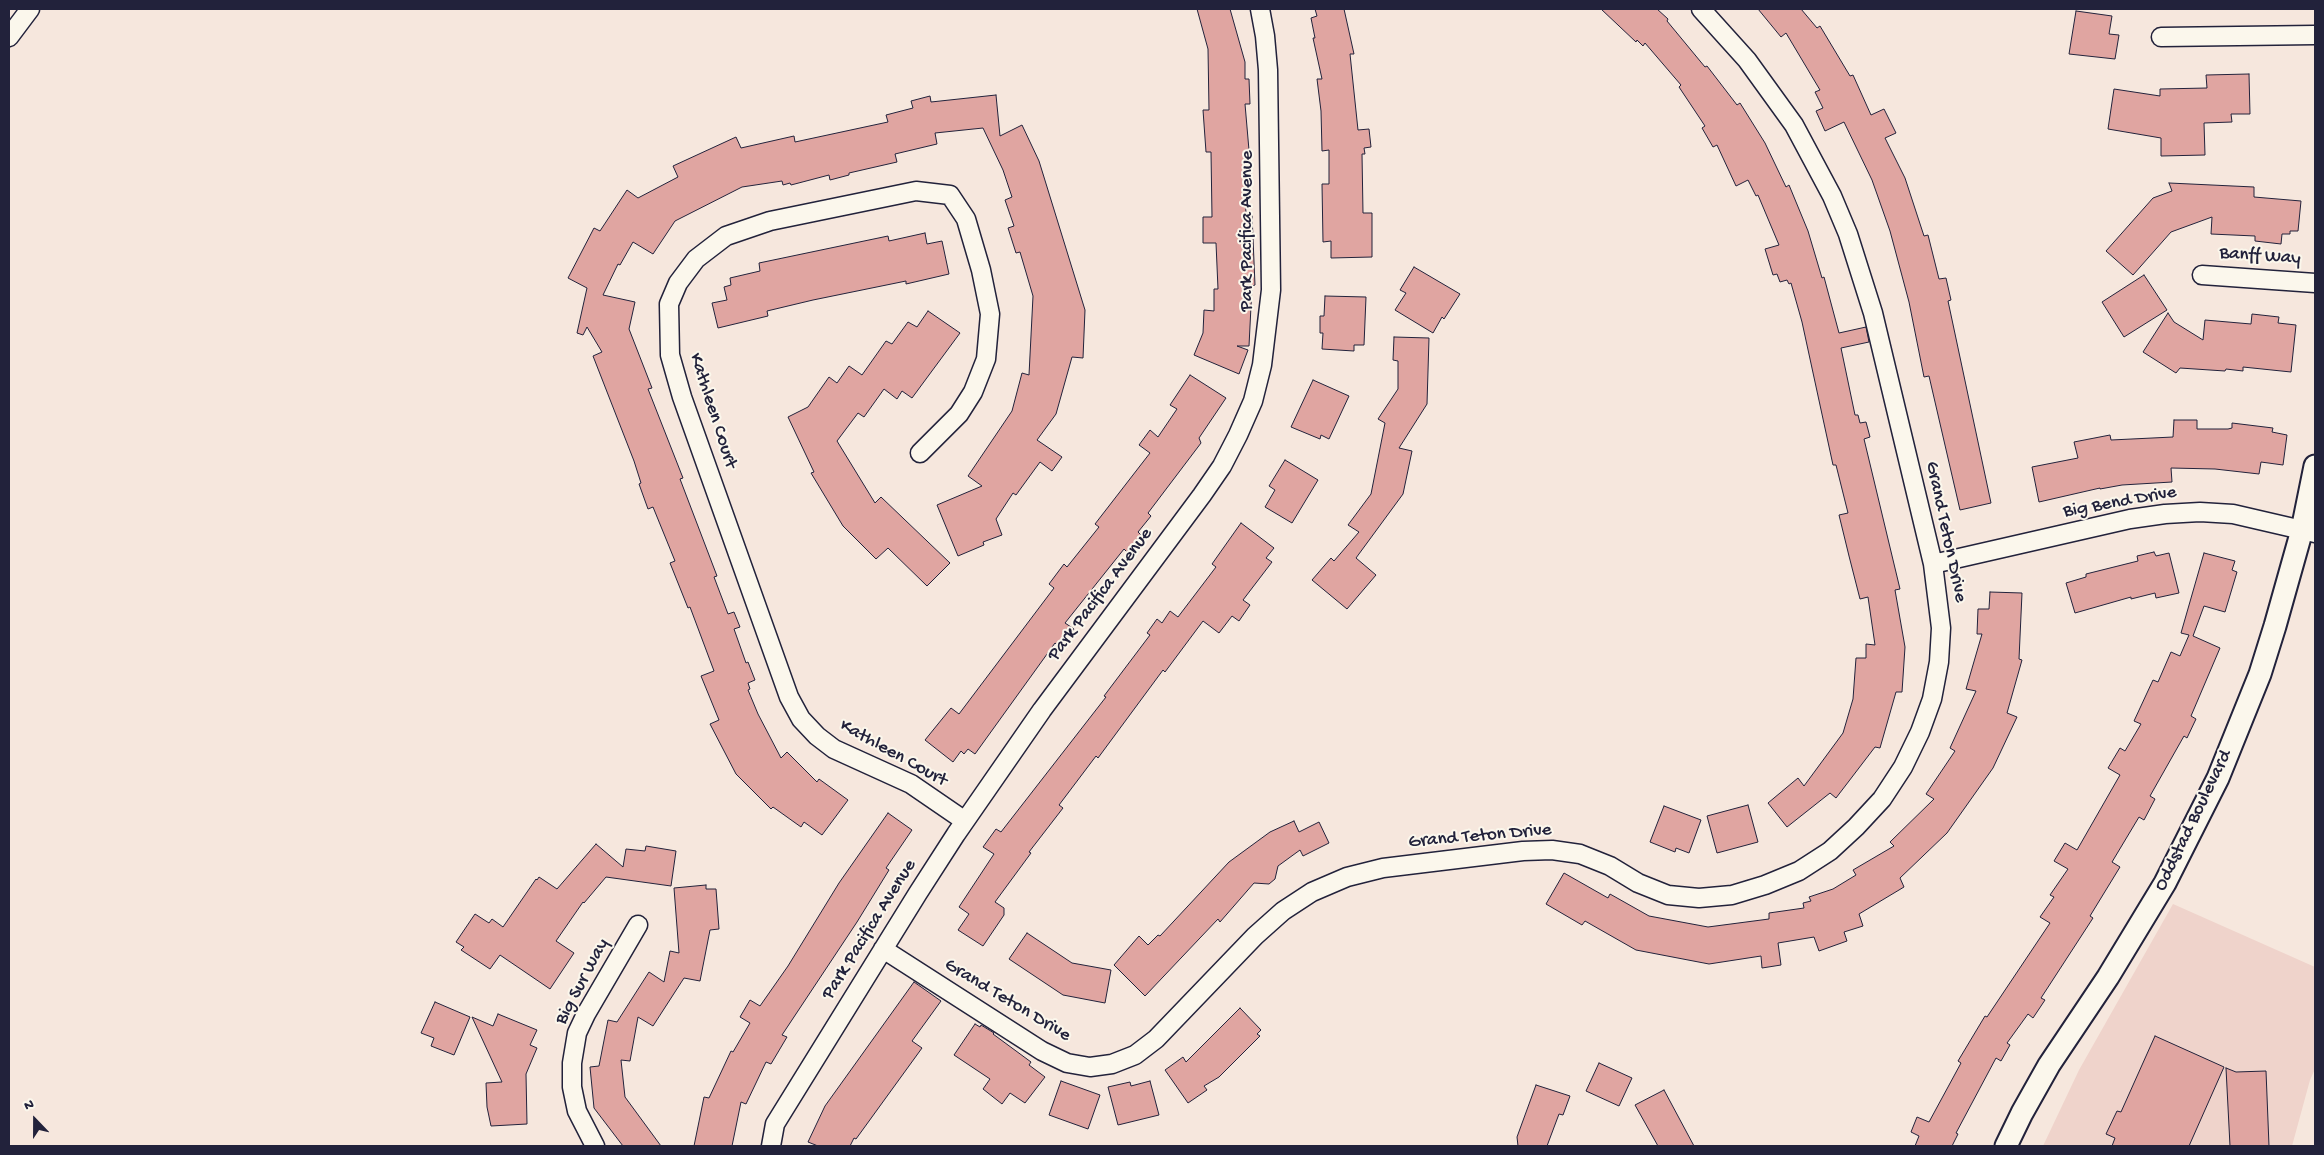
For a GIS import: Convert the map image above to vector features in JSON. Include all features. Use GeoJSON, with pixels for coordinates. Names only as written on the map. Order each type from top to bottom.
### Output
{"type":"FeatureCollection","features":[{"type":"Feature","properties":{"kind":"street"},"geometry":{"type":"LineString","coordinates":[[9,37],[30,9]]}},
{"type":"Feature","properties":{"kind":"street","name":"Park Pacifica Avenue"},"geometry":{"type":"LineString","coordinates":[[771,1146],[775,1124],[965,821],[1042,710],[1217,474],[1238,435],[1253,401],[1262,365],[1271,290],[1268,70],[1266,36],[1260,9]]}},
{"type":"Feature","properties":{"kind":"street","name":"Grand Teton Drive"},"geometry":{"type":"LineString","coordinates":[[883,949],[1042,1051],[1067,1063],[1090,1067],[1112,1064],[1135,1055],[1156,1039],[1256,936],[1283,911],[1312,892],[1347,877],[1383,868],[1523,851],[1552,850],[1580,854],[1610,866],[1638,884],[1668,895],[1699,898],[1732,894],[1765,885],[1799,871],[1830,850],[1856,827],[1882,798],[1903,767],[1920,732],[1932,699],[1939,662],[1941,628],[1933,564],[1873,312],[1848,234],[1820,174],[1794,125],[1748,60],[1700,9]]}},
{"type":"Feature","properties":{"kind":"street"},"geometry":{"type":"LineString","coordinates":[[2161,37],[2315,35]]}},
{"type":"Feature","properties":{"kind":"street","name":"Kathleen Court"},"geometry":{"type":"LineString","coordinates":[[920,453],[959,414],[973,392],[986,359],[990,314],[981,270],[966,219],[950,195],[916,191],[770,221],[726,236],[696,259],[678,283],[669,304],[670,355],[682,397],[789,697],[801,719],[817,736],[834,749],[911,784],[965,821]]}},
{"type":"Feature","properties":{"kind":"street","name":"Banff Way"},"geometry":{"type":"LineString","coordinates":[[2202,275],[2315,282]]}},
{"type":"Feature","properties":{"kind":"street","name":"Oddstad Boulevard"},"geometry":{"type":"LineString","coordinates":[[2006,1146],[2022,1113],[2049,1066],[2108,977],[2160,891],[2218,778],[2260,674],[2308,531],[2315,466]]}},
{"type":"Feature","properties":{"kind":"street","name":"Big Bend Drive"},"geometry":{"type":"LineString","coordinates":[[1933,564],[2165,514],[2200,512],[2233,514],[2308,531]]}},
{"type":"Feature","properties":{"kind":"street","name":"Big Sur Way"},"geometry":{"type":"LineString","coordinates":[[595,1146],[577,1111],[572,1087],[572,1063],[577,1034],[586,1014],[638,925]]}},
{"type":"Feature","properties":{"kind":"shaded area"},"geometry":{"type":"Polygon","coordinates":[[[2173,904],[2315,967],[2315,1069],[2310,1080],[2292,1146],[2043,1146],[2079,1070],[2173,904]]]}},
{"type":"Feature","properties":{"kind":"building"},"geometry":{"type":"Polygon","coordinates":[[[1197,9],[1230,9],[1245,62],[1245,79],[1249,79],[1250,104],[1245,104],[1252,185],[1245,185],[1246,216],[1252,215],[1255,285],[1252,286],[1249,346],[1237,346],[1248,350],[1239,374],[1194,355],[1203,333],[1204,310],[1214,311],[1214,289],[1218,289],[1216,243],[1203,243],[1203,217],[1212,217],[1211,152],[1206,152],[1203,110],[1209,110],[1208,49],[1197,9]]]}},
{"type":"Feature","properties":{"kind":"building"},"geometry":{"type":"Polygon","coordinates":[[[1315,9],[1344,9],[1354,54],[1350,54],[1358,130],[1369,129],[1371,147],[1364,148],[1365,154],[1362,154],[1363,213],[1372,213],[1372,257],[1331,258],[1331,241],[1323,242],[1322,184],[1329,184],[1329,150],[1322,151],[1321,111],[1317,79],[1322,79],[1313,38],[1315,38],[1311,18],[1317,16],[1315,9]]]}},
{"type":"Feature","properties":{"kind":"building"},"geometry":{"type":"Polygon","coordinates":[[[1601,9],[1657,9],[1668,19],[1667,21],[1705,67],[1707,66],[1737,105],[1740,103],[1765,143],[1786,187],[1789,185],[1808,231],[1822,278],[1824,277],[1839,333],[1866,327],[1869,342],[1841,348],[1855,415],[1858,415],[1860,423],[1866,422],[1870,437],[1864,439],[1900,589],[1895,590],[1905,647],[1902,692],[1896,692],[1880,748],[1875,747],[1836,798],[1830,793],[1787,827],[1768,803],[1798,778],[1804,786],[1843,733],[1853,699],[1856,658],[1866,658],[1866,644],[1875,645],[1868,597],[1860,599],[1839,515],[1848,513],[1836,465],[1833,465],[1802,322],[1791,283],[1789,284],[1787,280],[1780,282],[1777,274],[1773,275],[1765,249],[1779,245],[1758,195],[1756,196],[1748,180],[1736,186],[1717,145],[1713,147],[1702,128],[1705,126],[1679,87],[1681,85],[1645,43],[1643,46],[1637,40],[1636,42],[1601,9]]]}},
{"type":"Feature","properties":{"kind":"building"},"geometry":{"type":"Polygon","coordinates":[[[1758,9],[1801,9],[1817,28],[1820,26],[1850,76],[1853,75],[1871,115],[1884,109],[1896,133],[1885,138],[1905,178],[1924,236],[1928,235],[1939,279],[1946,278],[1951,300],[1948,301],[1991,503],[1960,510],[1929,376],[1924,377],[1909,302],[1890,231],[1872,180],[1844,122],[1825,131],[1816,111],[1823,108],[1815,92],[1820,90],[1786,33],[1781,37],[1758,9]]]}},
{"type":"Feature","properties":{"kind":"building"},"geometry":{"type":"Polygon","coordinates":[[[2076,11],[2112,16],[2109,34],[2119,35],[2115,59],[2069,54],[2076,11]]]}},
{"type":"Feature","properties":{"kind":"building"},"geometry":{"type":"Polygon","coordinates":[[[2249,74],[2250,114],[2231,114],[2232,122],[2204,123],[2205,155],[2161,156],[2161,138],[2108,129],[2114,89],[2160,96],[2160,89],[2207,88],[2206,75],[2249,74]]]}},
{"type":"Feature","properties":{"kind":"building"},"geometry":{"type":"Polygon","coordinates":[[[996,95],[1000,136],[1022,125],[1039,161],[1085,310],[1083,358],[1072,357],[1056,414],[1037,440],[1062,457],[1052,471],[1040,462],[1016,495],[1013,493],[996,519],[1002,535],[983,542],[984,545],[958,556],[937,505],[982,486],[968,476],[1012,411],[1022,373],[1029,375],[1033,296],[1020,252],[1016,253],[1008,228],[1014,226],[1005,200],[1012,197],[1003,170],[983,128],[935,133],[937,144],[895,154],[897,162],[849,173],[849,175],[830,180],[829,175],[791,185],[790,183],[783,185],[782,181],[742,187],[675,221],[653,254],[633,242],[620,265],[618,264],[603,295],[635,302],[629,329],[652,388],[648,389],[683,478],[680,479],[717,576],[714,577],[728,614],[734,612],[740,627],[734,629],[746,663],[748,662],[755,680],[748,683],[750,689],[748,690],[758,714],[781,758],[787,752],[817,782],[819,779],[848,800],[822,835],[804,822],[801,827],[773,807],[771,809],[736,774],[710,724],[719,720],[701,676],[714,671],[690,607],[688,608],[670,563],[675,561],[653,507],[648,509],[639,484],[641,483],[634,461],[593,356],[602,352],[587,327],[583,335],[577,333],[587,288],[568,278],[594,228],[600,231],[627,190],[638,198],[678,177],[673,166],[736,137],[741,148],[794,136],[795,142],[888,122],[886,115],[913,108],[911,101],[930,96],[931,102],[996,95]]]}},
{"type":"Feature","properties":{"kind":"building"},"geometry":{"type":"Polygon","coordinates":[[[2169,183],[2254,187],[2254,197],[2301,201],[2298,231],[2282,234],[2281,244],[2255,241],[2255,236],[2211,234],[2212,217],[2171,232],[2133,275],[2106,251],[2153,198],[2172,191],[2169,183]]]}},
{"type":"Feature","properties":{"kind":"building"},"geometry":{"type":"Polygon","coordinates":[[[925,233],[927,244],[942,241],[949,274],[906,284],[906,281],[813,300],[767,311],[768,316],[718,328],[712,303],[727,300],[724,287],[731,285],[730,278],[760,271],[759,263],[888,236],[889,241],[925,233]]]}},
{"type":"Feature","properties":{"kind":"building"},"geometry":{"type":"Polygon","coordinates":[[[1414,267],[1460,294],[1444,319],[1442,317],[1433,333],[1395,310],[1406,293],[1400,290],[1414,267]]]}},
{"type":"Feature","properties":{"kind":"building"},"geometry":{"type":"Polygon","coordinates":[[[2144,275],[2167,310],[2124,337],[2102,302],[2144,275]]]}},
{"type":"Feature","properties":{"kind":"building"},"geometry":{"type":"Polygon","coordinates":[[[1325,296],[1366,297],[1364,345],[1354,345],[1354,351],[1322,349],[1323,333],[1320,333],[1320,316],[1324,316],[1325,296]]]}},
{"type":"Feature","properties":{"kind":"building"},"geometry":{"type":"Polygon","coordinates":[[[928,311],[960,333],[912,398],[902,391],[897,399],[884,389],[864,417],[858,413],[837,441],[875,503],[881,497],[950,563],[927,586],[888,548],[876,559],[843,526],[811,473],[814,472],[788,417],[808,407],[829,377],[837,383],[849,366],[862,375],[886,341],[892,344],[908,322],[917,327],[928,311]]]}},
{"type":"Feature","properties":{"kind":"building"},"geometry":{"type":"Polygon","coordinates":[[[2168,313],[2174,322],[2203,340],[2205,320],[2251,324],[2252,314],[2279,317],[2278,323],[2296,325],[2291,372],[2243,367],[2243,371],[2180,368],[2176,373],[2143,352],[2168,313]]]}},
{"type":"Feature","properties":{"kind":"building"},"geometry":{"type":"Polygon","coordinates":[[[1394,337],[1429,338],[1427,404],[1399,448],[1412,451],[1403,494],[1356,558],[1376,575],[1347,609],[1312,580],[1331,558],[1334,561],[1359,532],[1348,525],[1371,494],[1385,423],[1378,419],[1398,389],[1398,361],[1393,360],[1394,337]]]}},
{"type":"Feature","properties":{"kind":"building"},"geometry":{"type":"Polygon","coordinates":[[[1190,375],[1226,398],[1199,438],[1201,443],[1148,513],[1151,516],[1138,532],[1141,535],[1127,552],[1124,549],[1065,623],[1074,629],[1060,647],[1055,643],[975,754],[968,749],[964,754],[961,751],[953,762],[925,740],[951,708],[959,714],[1054,588],[1049,584],[1064,564],[1067,567],[1099,527],[1095,524],[1150,453],[1139,445],[1150,430],[1158,437],[1177,409],[1170,405],[1190,375]]]}},
{"type":"Feature","properties":{"kind":"building"},"geometry":{"type":"Polygon","coordinates":[[[1313,380],[1349,396],[1329,439],[1321,435],[1320,439],[1291,427],[1313,380]]]}},
{"type":"Feature","properties":{"kind":"building"},"geometry":{"type":"Polygon","coordinates":[[[2174,420],[2197,420],[2197,429],[2228,429],[2232,428],[2232,423],[2273,428],[2272,432],[2287,435],[2283,465],[2261,462],[2259,474],[2215,469],[2171,468],[2172,482],[2100,488],[2039,502],[2032,467],[2078,458],[2074,442],[2110,435],[2111,440],[2173,437],[2174,420]]]}},
{"type":"Feature","properties":{"kind":"building"},"geometry":{"type":"Polygon","coordinates":[[[1285,460],[1318,480],[1292,523],[1265,507],[1275,490],[1269,486],[1285,460]]]}},
{"type":"Feature","properties":{"kind":"building"},"geometry":{"type":"Polygon","coordinates":[[[1241,523],[1274,548],[1266,558],[1272,562],[1243,600],[1250,605],[1239,621],[1232,616],[1219,633],[1203,621],[1165,672],[1163,670],[1098,758],[1096,756],[1059,805],[1063,808],[1029,852],[1031,853],[995,902],[1004,908],[1004,915],[983,946],[958,930],[969,914],[959,907],[994,854],[983,847],[996,829],[1001,832],[1106,697],[1104,696],[1150,635],[1147,633],[1157,619],[1162,623],[1170,611],[1178,617],[1216,567],[1212,564],[1241,523]]]}},
{"type":"Feature","properties":{"kind":"building"},"geometry":{"type":"Polygon","coordinates":[[[2154,552],[2156,556],[2169,553],[2179,593],[2156,598],[2155,593],[2131,599],[2131,597],[2075,613],[2066,583],[2086,577],[2086,574],[2138,561],[2137,556],[2154,552]]]}},
{"type":"Feature","properties":{"kind":"building"},"geometry":{"type":"Polygon","coordinates":[[[2204,553],[2235,561],[2232,570],[2237,572],[2225,612],[2204,606],[2193,636],[2220,648],[2191,716],[2196,719],[2187,738],[2184,736],[2150,796],[2155,799],[2144,820],[2139,817],[2112,862],[2120,867],[2090,916],[2093,918],[2041,998],[2045,1000],[2033,1018],[2028,1014],[2007,1043],[2010,1045],[2001,1061],[1996,1058],[1956,1133],[1958,1134],[1952,1146],[1915,1146],[1919,1136],[1911,1132],[1917,1117],[1929,1122],[1961,1063],[1958,1061],[1985,1016],[1987,1017],[2050,923],[2040,917],[2054,897],[2050,895],[2068,869],[2054,861],[2065,843],[2077,850],[2120,775],[2108,768],[2120,748],[2125,751],[2141,724],[2134,721],[2153,680],[2158,682],[2171,652],[2180,656],[2189,635],[2181,633],[2204,553]]]}},
{"type":"Feature","properties":{"kind":"building"},"geometry":{"type":"Polygon","coordinates":[[[1990,592],[2022,593],[2019,659],[2022,660],[2007,713],[2017,717],[1993,768],[1947,833],[1900,878],[1904,887],[1859,914],[1863,926],[1844,932],[1847,941],[1819,951],[1814,937],[1778,943],[1781,965],[1762,968],[1761,956],[1709,964],[1636,950],[1585,921],[1582,925],[1546,904],[1564,873],[1608,898],[1610,894],[1649,916],[1708,927],[1769,919],[1769,913],[1804,908],[1803,903],[1811,901],[1809,897],[1833,889],[1856,875],[1853,870],[1894,846],[1890,842],[1934,799],[1926,794],[1955,751],[1950,748],[1976,691],[1966,689],[1982,634],[1977,634],[1978,609],[1989,609],[1990,592]]]}},
{"type":"Feature","properties":{"kind":"building"},"geometry":{"type":"Polygon","coordinates":[[[1748,805],[1758,842],[1717,853],[1707,816],[1748,805]]]}},
{"type":"Feature","properties":{"kind":"building"},"geometry":{"type":"Polygon","coordinates":[[[1664,806],[1701,820],[1689,853],[1676,848],[1675,852],[1650,842],[1664,806]]]}},
{"type":"Feature","properties":{"kind":"building"},"geometry":{"type":"Polygon","coordinates":[[[888,813],[912,830],[886,868],[889,870],[857,922],[782,1035],[787,1037],[771,1064],[766,1062],[746,1104],[741,1102],[732,1146],[694,1146],[704,1097],[709,1098],[731,1051],[733,1052],[750,1023],[740,1017],[750,1000],[760,1006],[788,966],[839,883],[888,813]]]}},
{"type":"Feature","properties":{"kind":"building"},"geometry":{"type":"Polygon","coordinates":[[[1294,821],[1299,832],[1319,822],[1329,843],[1303,856],[1300,850],[1278,866],[1275,879],[1269,884],[1254,883],[1220,922],[1218,919],[1145,996],[1114,965],[1139,936],[1148,945],[1158,935],[1160,936],[1229,862],[1270,832],[1294,821]]]}},
{"type":"Feature","properties":{"kind":"building"},"geometry":{"type":"Polygon","coordinates":[[[596,844],[623,867],[626,849],[645,851],[646,846],[676,851],[671,886],[606,877],[583,902],[556,941],[574,953],[550,989],[500,955],[490,969],[461,950],[464,947],[456,942],[475,914],[489,923],[492,919],[503,927],[536,879],[539,877],[557,889],[596,844]]]}},
{"type":"Feature","properties":{"kind":"building"},"geometry":{"type":"Polygon","coordinates":[[[706,885],[706,889],[716,889],[719,929],[710,930],[700,981],[684,978],[653,1026],[638,1017],[630,1061],[621,1060],[625,1097],[661,1146],[623,1146],[594,1108],[590,1067],[599,1066],[608,1020],[617,1022],[649,972],[664,982],[670,951],[679,953],[674,888],[706,885]]]}},
{"type":"Feature","properties":{"kind":"building"},"geometry":{"type":"Polygon","coordinates":[[[1027,933],[1072,963],[1111,970],[1105,1003],[1063,995],[1009,959],[1027,933]]]}},
{"type":"Feature","properties":{"kind":"building"},"geometry":{"type":"Polygon","coordinates":[[[914,982],[941,1001],[912,1041],[922,1048],[856,1139],[854,1138],[850,1146],[818,1146],[808,1142],[825,1106],[914,982]]]}},
{"type":"Feature","properties":{"kind":"building"},"geometry":{"type":"Polygon","coordinates":[[[435,1002],[470,1017],[454,1055],[431,1046],[434,1038],[421,1033],[435,1002]]]}},
{"type":"Feature","properties":{"kind":"building"},"geometry":{"type":"Polygon","coordinates":[[[1240,1008],[1261,1030],[1257,1034],[1260,1036],[1219,1077],[1204,1086],[1207,1090],[1188,1103],[1165,1070],[1183,1057],[1186,1062],[1240,1008]]]}},
{"type":"Feature","properties":{"kind":"building"},"geometry":{"type":"Polygon","coordinates":[[[498,1014],[537,1030],[530,1045],[537,1048],[526,1074],[527,1124],[491,1126],[487,1107],[486,1083],[502,1082],[472,1017],[493,1026],[498,1014]]]}},
{"type":"Feature","properties":{"kind":"building"},"geometry":{"type":"Polygon","coordinates":[[[975,1024],[980,1027],[981,1025],[994,1033],[1031,1062],[1029,1065],[1045,1077],[1025,1103],[1010,1093],[1002,1104],[983,1089],[990,1079],[954,1055],[975,1024]]]}},
{"type":"Feature","properties":{"kind":"building"},"geometry":{"type":"Polygon","coordinates":[[[2155,1036],[2224,1067],[2189,1146],[2112,1146],[2115,1138],[2106,1134],[2117,1111],[2121,1112],[2155,1036]]]}},
{"type":"Feature","properties":{"kind":"building"},"geometry":{"type":"Polygon","coordinates":[[[1599,1063],[1632,1078],[1619,1106],[1586,1091],[1599,1063]]]}},
{"type":"Feature","properties":{"kind":"building"},"geometry":{"type":"Polygon","coordinates":[[[2226,1068],[2236,1072],[2266,1071],[2269,1146],[2230,1146],[2226,1068]]]}},
{"type":"Feature","properties":{"kind":"building"},"geometry":{"type":"Polygon","coordinates":[[[1061,1081],[1100,1095],[1088,1129],[1049,1115],[1061,1081]]]}},
{"type":"Feature","properties":{"kind":"building"},"geometry":{"type":"Polygon","coordinates":[[[1150,1081],[1159,1115],[1118,1125],[1108,1087],[1130,1082],[1131,1086],[1150,1081]]]}},
{"type":"Feature","properties":{"kind":"building"},"geometry":{"type":"Polygon","coordinates":[[[1536,1085],[1570,1096],[1563,1115],[1559,1114],[1547,1146],[1518,1146],[1517,1137],[1536,1085]]]}},
{"type":"Feature","properties":{"kind":"building"},"geometry":{"type":"Polygon","coordinates":[[[1664,1090],[1694,1146],[1658,1146],[1635,1105],[1664,1090]]]}}]}
